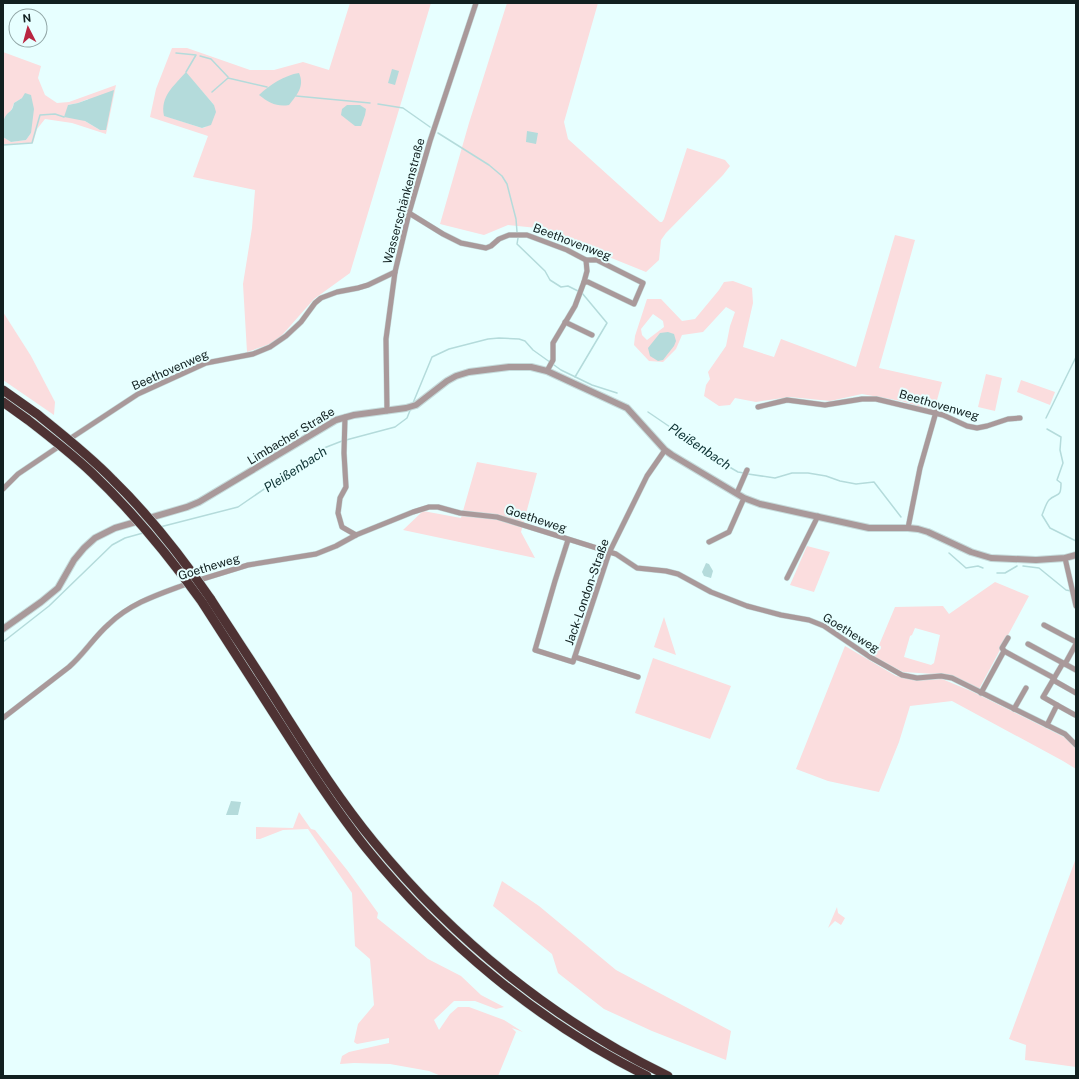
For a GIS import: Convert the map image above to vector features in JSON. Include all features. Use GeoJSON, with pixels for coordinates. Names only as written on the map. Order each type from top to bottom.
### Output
{"type":"FeatureCollection","features":[{"type":"Feature","properties":{"kind":"highway"},"geometry":{"type":"LineString","coordinates":[[3,390],[37,414],[92,460],[127,494],[168,540],[310,770],[347,823],[400,889],[451,940],[513,992],[579,1038],[621,1063],[647,1076]]}},
{"type":"Feature","properties":{"kind":"highway"},"geometry":{"type":"LineString","coordinates":[[3,402],[63,447],[109,489],[206,600],[322,771],[369,837],[409,884],[458,932],[530,992],[603,1041],[668,1076]]}},
{"type":"Feature","properties":{"kind":"street","name":"Wasserschänkenstraße"},"geometry":{"type":"LineString","coordinates":[[387,410],[386,339],[395,272],[409,213],[430,141],[476,3]]}},
{"type":"Feature","properties":{"kind":"street","name":"Beethovenweg"},"geometry":{"type":"LineString","coordinates":[[409,213],[426,222],[442,234],[461,243],[486,248],[509,235],[527,234],[567,250],[586,260],[596,260],[642,283],[634,304],[588,282],[584,282]]}},
{"type":"Feature","properties":{"kind":"street"},"geometry":{"type":"LineString","coordinates":[[550,366],[553,343],[575,306],[584,282],[586,260]]}},
{"type":"Feature","properties":{"kind":"street","name":"Beethovenweg"},"geometry":{"type":"LineString","coordinates":[[3,489],[18,474],[75,434],[138,394],[206,363],[253,354],[270,347],[286,336],[301,322],[315,303],[321,298],[337,292],[368,285],[395,272]]}},
{"type":"Feature","properties":{"kind":"street"},"geometry":{"type":"LineString","coordinates":[[565,322],[592,335]]}},
{"type":"Feature","properties":{"kind":"street","name":"Limbacher Straße"},"geometry":{"type":"LineString","coordinates":[[3,629],[58,588],[74,560],[95,538],[115,528],[166,514],[199,502],[320,430],[345,417],[406,408],[416,405],[447,381],[456,376],[469,372],[521,366],[550,366],[627,408],[665,450],[744,498],[760,504],[869,528],[908,528],[928,532],[971,552],[991,558],[1024,560],[1065,558],[1076,555]]}},
{"type":"Feature","properties":{"kind":"street","name":"Beethovenweg"},"geometry":{"type":"LineString","coordinates":[[758,407],[787,400],[825,405],[862,399],[876,399],[936,412],[967,426],[977,428],[1008,419],[1020,418]]}},
{"type":"Feature","properties":{"kind":"street"},"geometry":{"type":"LineString","coordinates":[[908,528],[920,468],[936,412]]}},
{"type":"Feature","properties":{"kind":"street"},"geometry":{"type":"LineString","coordinates":[[345,417],[344,446],[346,487],[340,498],[338,513],[342,527],[356,535]]}},
{"type":"Feature","properties":{"kind":"street","name":"Jack-London-Straße"},"geometry":{"type":"LineString","coordinates":[[568,540],[535,650],[573,662],[609,553],[646,476],[665,450]]}},
{"type":"Feature","properties":{"kind":"street"},"geometry":{"type":"LineString","coordinates":[[736,493],[747,470]]}},
{"type":"Feature","properties":{"kind":"street"},"geometry":{"type":"LineString","coordinates":[[709,542],[729,532],[744,498]]}},
{"type":"Feature","properties":{"kind":"street","name":"Goetheweg"},"geometry":{"type":"LineString","coordinates":[[3,718],[69,667],[79,658],[108,624],[135,604],[158,594],[248,565],[316,554],[336,546],[356,535],[413,512],[429,507],[438,507],[460,513],[497,517],[616,554],[637,568],[666,571],[678,574],[711,592],[747,606],[781,615],[809,620],[824,626],[870,657],[902,675],[917,678],[941,676],[952,678],[981,694],[1064,734],[1076,744]]}},
{"type":"Feature","properties":{"kind":"street"},"geometry":{"type":"LineString","coordinates":[[788,578],[818,516]]}},
{"type":"Feature","properties":{"kind":"street"},"geometry":{"type":"LineString","coordinates":[[1065,558],[1076,606]]}},
{"type":"Feature","properties":{"kind":"street"},"geometry":{"type":"LineString","coordinates":[[1044,625],[1076,644],[1043,697],[1075,716]]}},
{"type":"Feature","properties":{"kind":"street"},"geometry":{"type":"LineString","coordinates":[[981,694],[1004,650],[1002,648],[1008,638]]}},
{"type":"Feature","properties":{"kind":"street"},"geometry":{"type":"LineString","coordinates":[[1028,644],[1076,670]]}},
{"type":"Feature","properties":{"kind":"street"},"geometry":{"type":"LineString","coordinates":[[1004,650],[1076,693]]}},
{"type":"Feature","properties":{"kind":"street","name":"Jack-London-Straße"},"geometry":{"type":"LineString","coordinates":[[575,657],[638,677]]}},
{"type":"Feature","properties":{"kind":"street"},"geometry":{"type":"LineString","coordinates":[[1014,709],[1026,688]]}},
{"type":"Feature","properties":{"kind":"street"},"geometry":{"type":"LineString","coordinates":[[1047,725],[1058,705]]}},
{"type":"Feature","properties":{"kind":"shaded area"},"geometry":{"type":"Polygon","coordinates":[[[350,3],[431,3],[350,273],[314,299],[276,342],[247,352],[243,284],[252,228],[255,190],[193,177],[208,136],[150,117],[156,89],[172,48],[187,48],[250,70],[274,70],[303,62],[329,70],[350,3]],[[186,73],[165,116],[202,128],[206,127],[214,105],[186,73]]]}},
{"type":"Feature","properties":{"kind":"shaded area"},"geometry":{"type":"Polygon","coordinates":[[[507,3],[598,3],[564,122],[568,139],[660,222],[664,219],[687,148],[725,160],[730,166],[666,233],[661,240],[659,260],[646,272],[537,228],[508,225],[484,235],[440,224],[469,123],[507,3]]]}},
{"type":"Feature","properties":{"kind":"shaded area"},"geometry":{"type":"Polygon","coordinates":[[[3,52],[41,66],[38,78],[45,95],[57,103],[69,102],[116,85],[106,134],[72,123],[45,119],[37,129],[33,143],[3,145],[3,137],[11,142],[26,140],[31,133],[22,98],[14,103],[3,123],[3,52]],[[88,99],[68,105],[85,121],[100,130],[88,99]]]}},
{"type":"Feature","properties":{"kind":"shaded area"},"geometry":{"type":"Polygon","coordinates":[[[895,235],[915,240],[879,368],[942,382],[934,411],[901,401],[862,394],[830,401],[790,397],[756,402],[735,398],[730,405],[719,406],[704,396],[706,385],[710,379],[708,372],[726,346],[730,326],[735,312],[726,307],[703,332],[682,335],[676,349],[663,362],[649,361],[634,345],[635,336],[647,299],[661,299],[682,321],[695,319],[724,282],[733,281],[752,288],[753,303],[743,347],[774,357],[781,339],[856,367],[895,235]],[[653,314],[641,329],[642,335],[647,340],[664,327],[663,321],[653,314]]]}},
{"type":"Feature","properties":{"kind":"shaded area"},"geometry":{"type":"Polygon","coordinates":[[[3,312],[31,356],[55,402],[54,415],[3,380],[3,312]]]}},
{"type":"Feature","properties":{"kind":"shaded area"},"geometry":{"type":"Polygon","coordinates":[[[986,374],[1002,378],[995,411],[978,407],[986,374]]]}},
{"type":"Feature","properties":{"kind":"shaded area"},"geometry":{"type":"Polygon","coordinates":[[[1021,380],[1055,392],[1050,405],[1017,392],[1021,380]]]}},
{"type":"Feature","properties":{"kind":"shaded area"},"geometry":{"type":"Polygon","coordinates":[[[477,462],[537,473],[521,532],[535,558],[403,530],[423,511],[461,518],[477,462]]]}},
{"type":"Feature","properties":{"kind":"shaded area"},"geometry":{"type":"Polygon","coordinates":[[[807,546],[830,552],[814,592],[790,585],[807,546]]]}},
{"type":"Feature","properties":{"kind":"shaded area"},"geometry":{"type":"Polygon","coordinates":[[[995,582],[1029,596],[979,689],[951,675],[903,672],[874,657],[895,607],[943,606],[949,614],[995,582]],[[915,628],[910,636],[904,657],[931,665],[934,663],[940,635],[915,628]]]}},
{"type":"Feature","properties":{"kind":"shaded area"},"geometry":{"type":"Polygon","coordinates":[[[664,617],[676,655],[654,647],[664,617]]]}},
{"type":"Feature","properties":{"kind":"shaded area"},"geometry":{"type":"Polygon","coordinates":[[[845,646],[896,676],[920,680],[942,679],[971,691],[1068,739],[1076,749],[1076,769],[952,701],[910,706],[899,742],[879,792],[828,781],[796,769],[845,646]]]}},
{"type":"Feature","properties":{"kind":"shaded area"},"geometry":{"type":"Polygon","coordinates":[[[653,658],[731,686],[710,739],[635,713],[653,658]]]}},
{"type":"Feature","properties":{"kind":"shaded area"},"geometry":{"type":"Polygon","coordinates":[[[299,812],[311,829],[315,830],[347,870],[378,913],[377,918],[428,959],[461,976],[481,995],[504,1007],[496,1009],[475,1001],[454,1001],[434,1020],[439,1030],[450,1014],[458,1007],[469,1007],[504,1020],[523,1032],[512,1028],[516,1032],[498,1076],[441,1076],[429,1071],[390,1064],[340,1064],[342,1056],[349,1052],[389,1043],[389,1038],[357,1044],[354,1042],[358,1024],[374,1005],[370,959],[355,946],[352,893],[308,829],[283,830],[260,839],[256,839],[256,827],[293,828],[299,812]]]}},
{"type":"Feature","properties":{"kind":"shaded area"},"geometry":{"type":"Polygon","coordinates":[[[1076,858],[1076,1067],[1025,1060],[1026,1045],[1009,1039],[1076,858]]]}},
{"type":"Feature","properties":{"kind":"shaded area"},"geometry":{"type":"Polygon","coordinates":[[[502,881],[539,906],[616,970],[731,1031],[726,1060],[652,1031],[604,1009],[558,973],[552,954],[493,906],[502,881]]]}},
{"type":"Feature","properties":{"kind":"shaded area"},"geometry":{"type":"Polygon","coordinates":[[[837,907],[838,913],[845,918],[841,925],[835,921],[828,928],[837,907]]]}},
{"type":"Feature","properties":{"kind":"water"},"geometry":{"type":"Polygon","coordinates":[[[392,69],[399,71],[395,85],[388,83],[392,69]]]}},
{"type":"Feature","properties":{"kind":"water"},"geometry":{"type":"Polygon","coordinates":[[[186,72],[214,105],[216,112],[211,125],[202,128],[164,116],[163,109],[166,97],[186,72]]]}},
{"type":"Feature","properties":{"kind":"water"},"geometry":{"type":"Polygon","coordinates":[[[299,73],[301,78],[301,86],[289,105],[273,104],[259,95],[278,81],[299,73]]]}},
{"type":"Feature","properties":{"kind":"water"},"geometry":{"type":"Polygon","coordinates":[[[114,90],[106,130],[100,130],[85,121],[64,117],[68,105],[114,90]]]}},
{"type":"Feature","properties":{"kind":"water"},"geometry":{"type":"Polygon","coordinates":[[[25,93],[31,95],[34,109],[31,133],[26,140],[11,142],[3,137],[4,119],[14,103],[22,98],[25,93]]]}},
{"type":"Feature","properties":{"kind":"water"},"geometry":{"type":"Polygon","coordinates":[[[347,105],[360,105],[366,109],[361,126],[355,126],[341,115],[342,109],[347,105]]]}},
{"type":"Feature","properties":{"kind":"water"},"geometry":{"type":"Polygon","coordinates":[[[527,131],[538,133],[536,144],[526,142],[527,131]]]}},
{"type":"Feature","properties":{"kind":"water"},"geometry":{"type":"Polygon","coordinates":[[[668,332],[674,334],[676,341],[663,360],[658,361],[650,356],[648,348],[660,333],[668,332]]]}},
{"type":"Feature","properties":{"kind":"water"},"geometry":{"type":"Polygon","coordinates":[[[706,563],[709,564],[713,571],[711,578],[704,576],[702,572],[706,563]]]}},
{"type":"Feature","properties":{"kind":"water"},"geometry":{"type":"Polygon","coordinates":[[[231,801],[241,802],[238,815],[226,815],[231,801]]]}},
{"type":"Feature","properties":{"kind":"waterway"},"geometry":{"type":"LineString","coordinates":[[176,53],[196,55],[186,72]]}},
{"type":"Feature","properties":{"kind":"waterway"},"geometry":{"type":"LineString","coordinates":[[200,56],[211,59],[228,77]]}},
{"type":"Feature","properties":{"kind":"waterway"},"geometry":{"type":"LineString","coordinates":[[212,92],[228,78],[267,87]]}},
{"type":"Feature","properties":{"kind":"waterway"},"geometry":{"type":"LineString","coordinates":[[296,96],[370,103]]}},
{"type":"Feature","properties":{"kind":"waterway"},"geometry":{"type":"LineString","coordinates":[[378,104],[403,108],[430,127]]}},
{"type":"Feature","properties":{"kind":"waterway"},"geometry":{"type":"LineString","coordinates":[[3,145],[32,143],[40,115],[55,114],[64,117]]}},
{"type":"Feature","properties":{"kind":"waterway"},"geometry":{"type":"LineString","coordinates":[[438,133],[489,165],[502,176],[507,184],[516,219],[517,232]]}},
{"type":"Feature","properties":{"kind":"waterway"},"geometry":{"type":"LineString","coordinates":[[518,238],[517,244],[545,271],[550,280],[561,287],[568,286],[578,291]]}},
{"type":"Feature","properties":{"kind":"waterway"},"geometry":{"type":"LineString","coordinates":[[575,377],[607,323],[582,293]]}},
{"type":"Feature","properties":{"kind":"waterway","name":"Pleißenbach"},"geometry":{"type":"LineString","coordinates":[[413,403],[432,357],[449,349],[488,339],[499,338],[519,339],[525,341],[533,350],[561,370],[592,385],[617,393]]}},
{"type":"Feature","properties":{"kind":"waterway"},"geometry":{"type":"LineString","coordinates":[[1046,418],[1076,357]]}},
{"type":"Feature","properties":{"kind":"waterway","name":"Pleißenbach"},"geometry":{"type":"LineString","coordinates":[[346,440],[395,427],[407,418],[411,408]]}},
{"type":"Feature","properties":{"kind":"waterway","name":"Pleißenbach"},"geometry":{"type":"LineString","coordinates":[[648,412],[726,465],[738,472],[744,473]]}},
{"type":"Feature","properties":{"kind":"waterway"},"geometry":{"type":"LineString","coordinates":[[1047,429],[1061,437],[1060,450],[1063,463],[1057,480],[1061,483],[1060,491],[1048,501],[1042,515],[1050,528],[1076,541]]}},
{"type":"Feature","properties":{"kind":"waterway","name":"Pleißenbach"},"geometry":{"type":"LineString","coordinates":[[160,527],[238,507],[324,448],[342,441]]}},
{"type":"Feature","properties":{"kind":"waterway","name":"Pleißenbach"},"geometry":{"type":"LineString","coordinates":[[748,474],[775,478],[792,473],[808,473],[856,484],[874,482],[901,517]]}},
{"type":"Feature","properties":{"kind":"waterway","name":"Pleißenbach"},"geometry":{"type":"LineString","coordinates":[[3,642],[49,606],[112,545],[125,538],[143,533]]}},
{"type":"Feature","properties":{"kind":"waterway","name":"Pleißenbach"},"geometry":{"type":"LineString","coordinates":[[949,553],[966,568],[978,566],[983,568]]}},
{"type":"Feature","properties":{"kind":"waterway","name":"Pleißenbach"},"geometry":{"type":"LineString","coordinates":[[997,573],[1005,573],[1017,566]]}},
{"type":"Feature","properties":{"kind":"waterway","name":"Pleißenbach"},"geometry":{"type":"LineString","coordinates":[[1023,566],[1039,568],[1066,590],[1071,591]]}}]}
